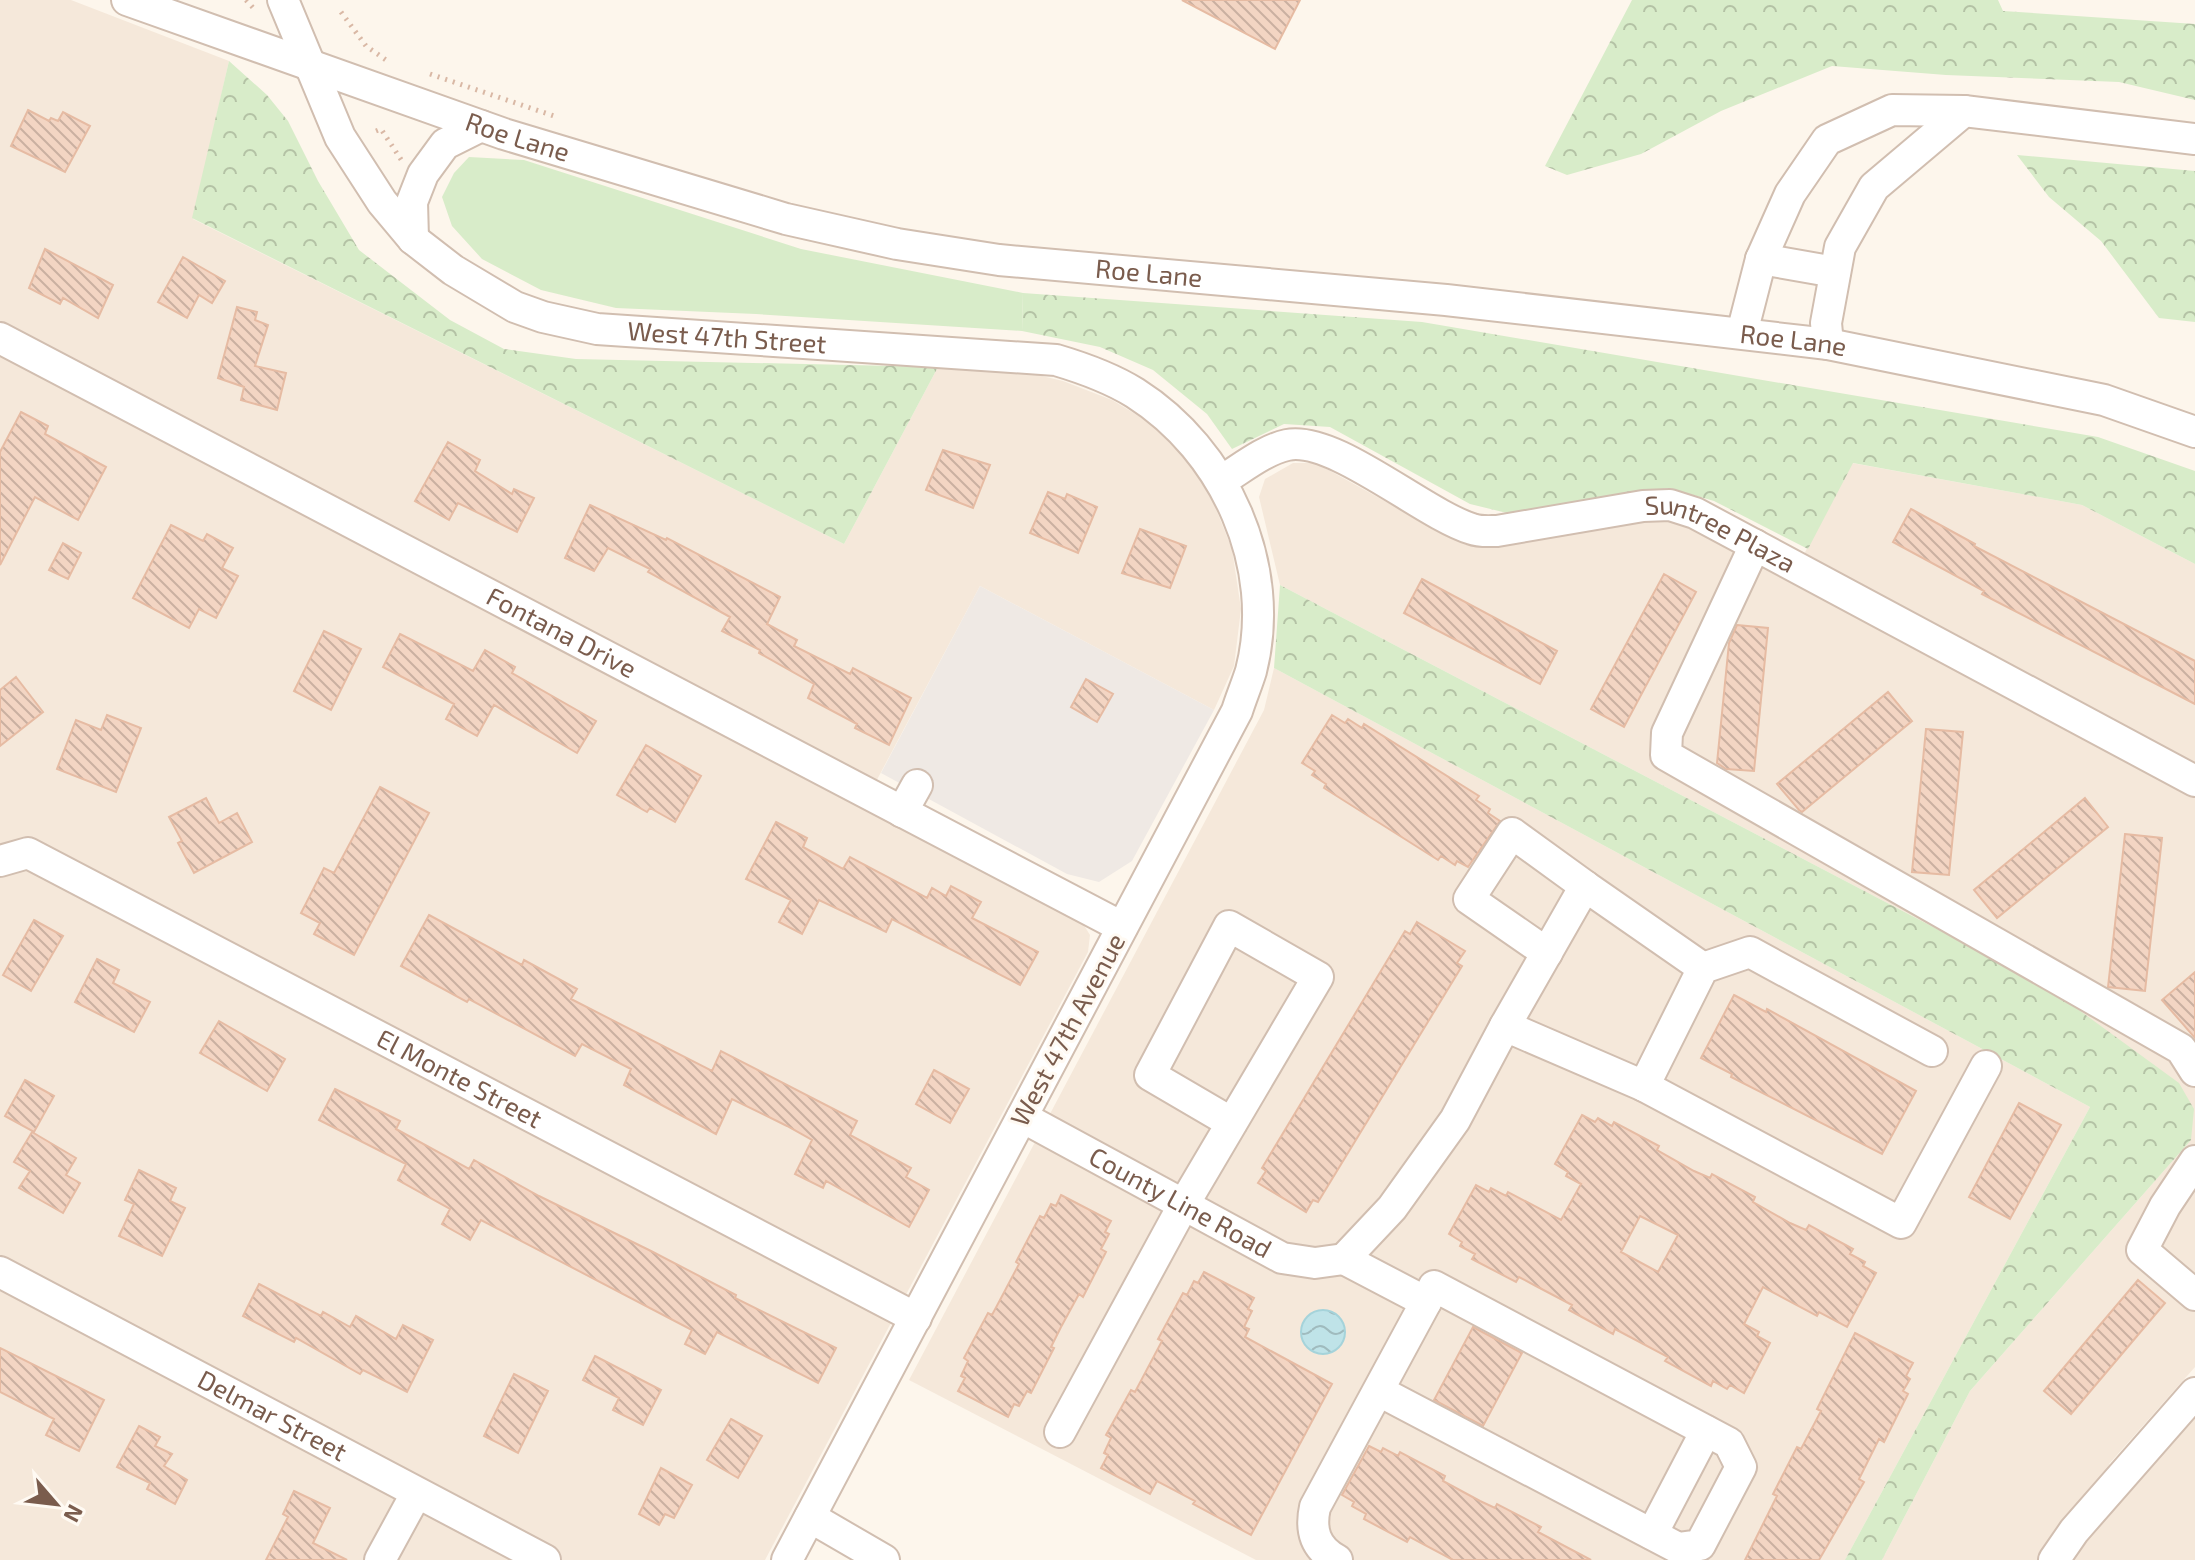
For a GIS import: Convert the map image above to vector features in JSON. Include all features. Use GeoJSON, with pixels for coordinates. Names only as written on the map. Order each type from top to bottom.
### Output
{"type":"FeatureCollection","features":[{"type":"Feature","properties":{"kind":"street","name":"Roe Lane"},"geometry":{"type":"LineString","coordinates":[[127,0],[481,126],[786,219],[911,247],[999,260],[1446,300],[1828,344],[2104,400],[2195,432]]}},
{"type":"Feature","properties":{"kind":"street"},"geometry":{"type":"LineString","coordinates":[[156,11],[191,0]]}},
{"type":"Feature","properties":{"kind":"street","name":"West 47th Street"},"geometry":{"type":"LineString","coordinates":[[283,0],[340,137],[382,202],[413,239],[453,270],[515,307],[543,317],[597,329],[1056,360],[1080,367],[1135,393],[1196,445],[1221,481]]}},
{"type":"Feature","properties":{"kind":"street"},"geometry":{"type":"LineString","coordinates":[[1742,333],[1761,259],[1790,194],[1827,140],[1892,110],[1964,111],[2195,139]]}},
{"type":"Feature","properties":{"kind":"street"},"geometry":{"type":"LineString","coordinates":[[1828,344],[1826,323],[1840,247],[1874,187],[1964,111]]}},
{"type":"Feature","properties":{"kind":"street"},"geometry":{"type":"LineString","coordinates":[[413,239],[412,202],[423,174],[445,144],[481,126]]}},
{"type":"Feature","properties":{"kind":"street"},"geometry":{"type":"LineString","coordinates":[[1761,259],[1835,272]]}},
{"type":"Feature","properties":{"kind":"street","name":"Fontana Drive"},"geometry":{"type":"LineString","coordinates":[[0,338],[1122,927]]}},
{"type":"Feature","properties":{"kind":"street","name":"Suntree Plaza"},"geometry":{"type":"LineString","coordinates":[[1221,481],[1288,445],[1318,448],[1344,459],[1441,515],[1474,530],[1497,531],[1643,506],[1670,505],[1695,513],[2195,781]]}},
{"type":"Feature","properties":{"kind":"street","name":"West 47th Avenue"},"geometry":{"type":"LineString","coordinates":[[787,1560],[1237,711],[1251,669],[1257,628],[1256,588],[1250,550],[1221,481]]}},
{"type":"Feature","properties":{"kind":"street"},"geometry":{"type":"LineString","coordinates":[[1755,545],[1667,733],[1666,755],[2181,1049],[2195,1071]]}},
{"type":"Feature","properties":{"kind":"street"},"geometry":{"type":"LineString","coordinates":[[902,812],[917,785]]}},
{"type":"Feature","properties":{"kind":"street"},"geometry":{"type":"LineString","coordinates":[[1547,953],[1469,899],[1512,833],[1703,968]]}},
{"type":"Feature","properties":{"kind":"street","name":"El Monte Street"},"geometry":{"type":"LineString","coordinates":[[0,861],[28,853],[916,1318]]}},
{"type":"Feature","properties":{"kind":"street"},"geometry":{"type":"LineString","coordinates":[[1426,1302],[1344,1259],[1392,1208],[1455,1120],[1585,886]]}},
{"type":"Feature","properties":{"kind":"street"},"geometry":{"type":"LineString","coordinates":[[1060,1432],[1184,1204],[1232,1123],[1318,977],[1229,926],[1150,1075],[1232,1123]]}},
{"type":"Feature","properties":{"kind":"street"},"geometry":{"type":"LineString","coordinates":[[1644,1086],[1703,968],[1750,952],[1932,1051]]}},
{"type":"Feature","properties":{"kind":"street"},"geometry":{"type":"LineString","coordinates":[[1505,1026],[1644,1086],[1901,1223],[1986,1066]]}},
{"type":"Feature","properties":{"kind":"street","name":"County Line Road"},"geometry":{"type":"LineString","coordinates":[[1022,1117],[1282,1258],[1315,1263],[1344,1259]]}},
{"type":"Feature","properties":{"kind":"street"},"geometry":{"type":"LineString","coordinates":[[2195,1161],[2165,1206],[2142,1250],[2195,1295]]}},
{"type":"Feature","properties":{"kind":"street","name":"Delmar Street"},"geometry":{"type":"LineString","coordinates":[[0,1272],[545,1560]]}},
{"type":"Feature","properties":{"kind":"street"},"geometry":{"type":"LineString","coordinates":[[1337,1560],[1317,1542],[1311,1525],[1315,1507],[1434,1286],[1729,1443],[1741,1467],[1700,1545],[1678,1548],[1379,1391]]}},
{"type":"Feature","properties":{"kind":"street"},"geometry":{"type":"LineString","coordinates":[[2054,1560],[2074,1531],[2195,1393]]}},
{"type":"Feature","properties":{"kind":"street"},"geometry":{"type":"LineString","coordinates":[[1652,1534],[1706,1431]]}},
{"type":"Feature","properties":{"kind":"street"},"geometry":{"type":"LineString","coordinates":[[380,1560],[416,1494]]}},
{"type":"Feature","properties":{"kind":"street"},"geometry":{"type":"LineString","coordinates":[[810,1517],[884,1560]]}},
{"type":"Feature","properties":{"kind":"path"},"geometry":{"type":"LineString","coordinates":[[341,12],[366,46],[383,59],[398,64]]}},
{"type":"Feature","properties":{"kind":"path"},"geometry":{"type":"LineString","coordinates":[[428,74],[562,119]]}},
{"type":"Feature","properties":{"kind":"path"},"geometry":{"type":"LineString","coordinates":[[377,118],[378,130],[406,166]]}},
{"type":"Feature","properties":{"kind":"shaded area"},"geometry":{"type":"Polygon","coordinates":[[[0,0],[71,0],[229,61],[193,219],[844,544],[938,367],[1025,372],[1063,381],[1112,400],[1157,427],[1206,484],[1232,549],[1241,609],[1234,666],[1214,710],[980,586],[863,806],[1080,919],[1090,935],[1088,952],[765,1560],[0,1560],[0,0]]]}},
{"type":"Feature","properties":{"kind":"shaded area"},"geometry":{"type":"Polygon","coordinates":[[[1293,463],[1316,463],[1428,525],[1487,547],[1655,517],[1686,521],[1791,579],[1852,463],[2082,505],[2195,564],[2195,1367],[2109,1464],[2136,1478],[2195,1413],[2195,1560],[1882,1560],[1970,1391],[2191,1140],[2046,986],[1280,585],[1259,497],[1265,479],[1293,463]]]}},
{"type":"Feature","properties":{"kind":"shaded area"},"geometry":{"type":"Polygon","coordinates":[[[980,586],[1214,710],[1132,861],[1099,882],[1067,874],[881,773],[980,586]]]}},
{"type":"Feature","properties":{"kind":"shaded area"},"geometry":{"type":"Polygon","coordinates":[[[1274,668],[2090,1107],[1845,1560],[1256,1560],[909,1380],[1264,710],[1274,668]]]}},
{"type":"Feature","properties":{"kind":"green space"},"geometry":{"type":"Polygon","coordinates":[[[1632,0],[1998,0],[2003,11],[2195,24],[2195,100],[2119,82],[1946,75],[1832,66],[1721,111],[1641,154],[1567,175],[1545,166],[1632,0]]]}},
{"type":"Feature","properties":{"kind":"green space"},"geometry":{"type":"Polygon","coordinates":[[[229,61],[267,95],[288,121],[318,181],[359,250],[450,320],[504,349],[576,359],[938,367],[844,544],[192,218],[229,61]]]}},
{"type":"Feature","properties":{"kind":"green space"},"geometry":{"type":"Polygon","coordinates":[[[2017,155],[2195,171],[2195,322],[2159,318],[2101,241],[2049,197],[2017,155]]]}},
{"type":"Feature","properties":{"kind":"green space"},"geometry":{"type":"Polygon","coordinates":[[[469,157],[524,160],[801,249],[1023,293],[1022,331],[616,308],[541,290],[482,259],[452,226],[442,197],[454,173],[469,157]]]}},
{"type":"Feature","properties":{"kind":"green space"},"geometry":{"type":"Polygon","coordinates":[[[1023,293],[1422,322],[2098,437],[2195,471],[2195,564],[2082,505],[1853,463],[1808,549],[1714,501],[1669,488],[1507,513],[1470,504],[1330,427],[1284,424],[1232,449],[1207,414],[1153,370],[1100,347],[1022,331],[1023,293]]]}},
{"type":"Feature","properties":{"kind":"green space"},"geometry":{"type":"Polygon","coordinates":[[[1280,585],[2046,986],[2179,1083],[2194,1109],[2191,1140],[1970,1391],[1882,1560],[1845,1560],[2090,1107],[1274,668],[1280,585]]]}},
{"type":"Feature","properties":{"kind":"water"},"geometry":{"type":"Polygon","coordinates":[[[1323,1310],[1339,1316],[1345,1332],[1339,1348],[1323,1354],[1307,1348],[1301,1332],[1307,1316],[1323,1310]]]}},
{"type":"Feature","properties":{"kind":"building"},"geometry":{"type":"Polygon","coordinates":[[[1182,0],[1300,0],[1275,49],[1182,0]]]}},
{"type":"Feature","properties":{"kind":"building"},"geometry":{"type":"Polygon","coordinates":[[[28,110],[49,121],[51,118],[58,121],[63,112],[90,126],[65,172],[11,146],[28,110]]]}},
{"type":"Feature","properties":{"kind":"building"},"geometry":{"type":"Polygon","coordinates":[[[45,249],[113,285],[98,318],[63,298],[60,304],[29,288],[45,249]]]}},
{"type":"Feature","properties":{"kind":"building"},"geometry":{"type":"Polygon","coordinates":[[[183,257],[225,281],[212,303],[199,295],[187,318],[158,302],[183,257]]]}},
{"type":"Feature","properties":{"kind":"building"},"geometry":{"type":"Polygon","coordinates":[[[237,307],[257,312],[255,320],[268,325],[255,366],[286,373],[277,410],[241,400],[244,387],[218,378],[237,307]]]}},
{"type":"Feature","properties":{"kind":"building"},"geometry":{"type":"Polygon","coordinates":[[[21,412],[48,426],[45,434],[106,467],[78,520],[35,497],[0,565],[0,452],[21,412]]]}},
{"type":"Feature","properties":{"kind":"building"},"geometry":{"type":"Polygon","coordinates":[[[448,442],[480,460],[475,471],[512,494],[514,489],[534,498],[517,532],[458,503],[449,520],[415,501],[448,442]]]}},
{"type":"Feature","properties":{"kind":"building"},"geometry":{"type":"Polygon","coordinates":[[[943,450],[990,465],[973,508],[926,490],[943,450]]]}},
{"type":"Feature","properties":{"kind":"building"},"geometry":{"type":"Polygon","coordinates":[[[1048,492],[1065,499],[1067,494],[1097,507],[1078,553],[1030,533],[1048,492]]]}},
{"type":"Feature","properties":{"kind":"building"},"geometry":{"type":"Polygon","coordinates":[[[590,505],[667,538],[780,597],[767,624],[797,640],[794,646],[850,674],[853,668],[911,698],[889,745],[808,698],[814,684],[759,653],[760,650],[722,631],[730,617],[648,572],[650,569],[608,548],[594,571],[565,558],[590,505]]]}},
{"type":"Feature","properties":{"kind":"building"},"geometry":{"type":"Polygon","coordinates":[[[1911,509],[1974,546],[2195,661],[2195,704],[1982,594],[1984,591],[1893,542],[1911,509]]]}},
{"type":"Feature","properties":{"kind":"building"},"geometry":{"type":"Polygon","coordinates":[[[171,525],[203,541],[207,534],[233,548],[222,568],[238,576],[216,618],[199,609],[189,628],[133,598],[171,525]]]}},
{"type":"Feature","properties":{"kind":"building"},"geometry":{"type":"Polygon","coordinates":[[[1140,529],[1186,546],[1170,588],[1122,573],[1140,529]]]}},
{"type":"Feature","properties":{"kind":"building"},"geometry":{"type":"Polygon","coordinates":[[[63,543],[81,553],[68,579],[49,570],[63,543]]]}},
{"type":"Feature","properties":{"kind":"building"},"geometry":{"type":"Polygon","coordinates":[[[1664,574],[1696,592],[1624,727],[1591,709],[1664,574]]]}},
{"type":"Feature","properties":{"kind":"building"},"geometry":{"type":"Polygon","coordinates":[[[1422,579],[1557,651],[1540,684],[1404,613],[1422,579]]]}},
{"type":"Feature","properties":{"kind":"building"},"geometry":{"type":"Polygon","coordinates":[[[1737,625],[1768,628],[1754,771],[1726,769],[1717,763],[1729,643],[1737,625]]]}},
{"type":"Feature","properties":{"kind":"building"},"geometry":{"type":"Polygon","coordinates":[[[324,631],[361,649],[331,710],[294,691],[324,631]]]}},
{"type":"Feature","properties":{"kind":"building"},"geometry":{"type":"Polygon","coordinates":[[[400,634],[473,671],[485,650],[515,667],[512,673],[596,721],[577,753],[494,705],[477,736],[446,719],[454,704],[383,667],[400,634]]]}},
{"type":"Feature","properties":{"kind":"building"},"geometry":{"type":"Polygon","coordinates":[[[16,677],[43,712],[0,746],[0,690],[16,677]]]}},
{"type":"Feature","properties":{"kind":"building"},"geometry":{"type":"Polygon","coordinates":[[[1086,679],[1113,694],[1097,722],[1071,707],[1086,679]]]}},
{"type":"Feature","properties":{"kind":"building"},"geometry":{"type":"Polygon","coordinates":[[[1888,692],[1912,721],[1802,812],[1799,810],[1777,784],[1888,692]]]}},
{"type":"Feature","properties":{"kind":"building"},"geometry":{"type":"Polygon","coordinates":[[[107,715],[141,728],[116,792],[57,769],[76,720],[101,730],[107,715]]]}},
{"type":"Feature","properties":{"kind":"building"},"geometry":{"type":"Polygon","coordinates":[[[1332,715],[1345,723],[1348,719],[1362,728],[1364,724],[1479,796],[1476,800],[1490,809],[1488,813],[1500,821],[1468,867],[1457,861],[1455,865],[1441,856],[1438,860],[1324,788],[1326,784],[1312,775],[1315,771],[1302,763],[1332,715]]]}},
{"type":"Feature","properties":{"kind":"building"},"geometry":{"type":"Polygon","coordinates":[[[1926,729],[1963,732],[1949,875],[1912,872],[1926,729]]]}},
{"type":"Feature","properties":{"kind":"building"},"geometry":{"type":"Polygon","coordinates":[[[646,745],[701,776],[675,822],[650,808],[647,812],[617,795],[646,745]]]}},
{"type":"Feature","properties":{"kind":"building"},"geometry":{"type":"Polygon","coordinates":[[[380,787],[429,813],[354,955],[314,934],[320,923],[301,913],[324,868],[334,873],[380,787]]]}},
{"type":"Feature","properties":{"kind":"building"},"geometry":{"type":"Polygon","coordinates":[[[206,798],[219,823],[237,813],[252,842],[194,873],[169,817],[206,798]]]}},
{"type":"Feature","properties":{"kind":"building"},"geometry":{"type":"Polygon","coordinates":[[[2085,798],[2108,827],[1997,918],[1974,890],[2085,798]]]}},
{"type":"Feature","properties":{"kind":"building"},"geometry":{"type":"Polygon","coordinates":[[[776,822],[807,838],[803,847],[843,869],[850,857],[927,898],[932,888],[946,896],[951,886],[981,902],[972,918],[1038,952],[1020,985],[892,919],[886,932],[819,900],[802,934],[779,922],[791,900],[746,879],[776,822]]]}},
{"type":"Feature","properties":{"kind":"building"},"geometry":{"type":"Polygon","coordinates":[[[2125,834],[2162,838],[2145,991],[2108,987],[2125,834]]]}},
{"type":"Feature","properties":{"kind":"building"},"geometry":{"type":"Polygon","coordinates":[[[429,915],[522,965],[524,960],[577,989],[571,999],[712,1071],[721,1051],[857,1121],[850,1135],[911,1168],[906,1177],[929,1190],[909,1227],[826,1181],[823,1188],[795,1174],[812,1140],[787,1126],[732,1099],[716,1134],[624,1085],[631,1069],[582,1044],[575,1056],[401,966],[429,915]]]}},
{"type":"Feature","properties":{"kind":"building"},"geometry":{"type":"Polygon","coordinates":[[[34,920],[63,936],[31,991],[3,975],[34,920]]]}},
{"type":"Feature","properties":{"kind":"building"},"geometry":{"type":"Polygon","coordinates":[[[1417,922],[1465,951],[1457,963],[1462,966],[1318,1202],[1313,1200],[1306,1212],[1258,1183],[1266,1171],[1262,1168],[1405,931],[1410,934],[1417,922]]]}},
{"type":"Feature","properties":{"kind":"building"},"geometry":{"type":"Polygon","coordinates":[[[97,959],[119,970],[113,983],[150,1002],[134,1032],[75,1002],[97,959]]]}},
{"type":"Feature","properties":{"kind":"building"},"geometry":{"type":"Polygon","coordinates":[[[2195,972],[2195,1038],[2162,1000],[2195,972]]]}},
{"type":"Feature","properties":{"kind":"building"},"geometry":{"type":"Polygon","coordinates":[[[1734,995],[1766,1012],[1767,1009],[1916,1091],[1882,1154],[1731,1077],[1732,1074],[1701,1058],[1734,995]]]}},
{"type":"Feature","properties":{"kind":"building"},"geometry":{"type":"Polygon","coordinates":[[[219,1021],[285,1059],[267,1091],[200,1053],[219,1021]]]}},
{"type":"Feature","properties":{"kind":"building"},"geometry":{"type":"Polygon","coordinates":[[[934,1070],[969,1089],[950,1123],[916,1104],[934,1070]]]}},
{"type":"Feature","properties":{"kind":"building"},"geometry":{"type":"Polygon","coordinates":[[[25,1080],[54,1096],[34,1132],[5,1116],[25,1080]]]}},
{"type":"Feature","properties":{"kind":"building"},"geometry":{"type":"Polygon","coordinates":[[[335,1089],[400,1121],[396,1129],[469,1169],[474,1160],[836,1348],[818,1383],[717,1332],[705,1354],[685,1344],[692,1330],[481,1220],[470,1240],[442,1224],[450,1209],[398,1180],[406,1164],[319,1120],[335,1089]]]}},
{"type":"Feature","properties":{"kind":"building"},"geometry":{"type":"Polygon","coordinates":[[[2019,1103],[2061,1125],[2010,1219],[1969,1197],[2019,1103]]]}},
{"type":"Feature","properties":{"kind":"building"},"geometry":{"type":"Polygon","coordinates":[[[1582,1115],[1595,1122],[1598,1118],[1612,1126],[1614,1122],[1659,1146],[1657,1150],[1694,1171],[1710,1178],[1712,1174],[1755,1197],[1753,1202],[1790,1223],[1806,1230],[1809,1225],[1853,1249],[1850,1254],[1876,1273],[1847,1327],[1819,1312],[1817,1316],[1763,1287],[1744,1324],[1770,1343],[1744,1393],[1730,1385],[1727,1389],[1713,1381],[1711,1386],[1665,1361],[1668,1357],[1615,1329],[1613,1334],[1569,1310],[1572,1305],[1519,1277],[1516,1282],[1472,1259],[1475,1254],[1460,1246],[1462,1242],[1449,1234],[1476,1185],[1506,1196],[1508,1192],[1561,1220],[1581,1184],[1566,1176],[1568,1172],[1555,1164],[1582,1115]],[[1640,1216],[1621,1252],[1658,1272],[1678,1235],[1640,1216]]]}},
{"type":"Feature","properties":{"kind":"building"},"geometry":{"type":"Polygon","coordinates":[[[32,1132],[76,1158],[66,1175],[80,1183],[63,1213],[19,1188],[30,1171],[14,1162],[32,1132]]]}},
{"type":"Feature","properties":{"kind":"building"},"geometry":{"type":"Polygon","coordinates":[[[139,1170],[176,1188],[170,1201],[185,1208],[162,1256],[119,1236],[134,1204],[125,1200],[139,1170]]]}},
{"type":"Feature","properties":{"kind":"building"},"geometry":{"type":"Polygon","coordinates":[[[1061,1195],[1111,1221],[1105,1232],[1109,1234],[1101,1249],[1106,1252],[1083,1297],[1079,1294],[1061,1327],[1031,1393],[1027,1391],[1019,1406],[1014,1404],[1008,1417],[958,1391],[965,1378],[961,1376],[968,1361],[964,1358],[988,1313],[992,1315],[1040,1216],[1044,1218],[1051,1204],[1056,1206],[1061,1195]]]}},
{"type":"Feature","properties":{"kind":"building"},"geometry":{"type":"Polygon","coordinates":[[[1204,1272],[1254,1298],[1248,1309],[1252,1311],[1244,1327],[1249,1329],[1245,1337],[1332,1384],[1251,1535],[1157,1481],[1150,1494],[1101,1468],[1108,1455],[1104,1453],[1111,1438],[1106,1435],[1131,1390],[1135,1392],[1162,1341],[1158,1339],[1183,1293],[1187,1295],[1194,1281],[1198,1283],[1204,1272]]]}},
{"type":"Feature","properties":{"kind":"building"},"geometry":{"type":"Polygon","coordinates":[[[2138,1280],[2165,1303],[2071,1414],[2044,1391],[2138,1280]]]}},
{"type":"Feature","properties":{"kind":"building"},"geometry":{"type":"Polygon","coordinates":[[[259,1284],[321,1316],[323,1312],[350,1327],[356,1316],[396,1339],[403,1325],[433,1340],[407,1392],[363,1370],[360,1374],[296,1338],[294,1342],[243,1316],[259,1284]]]}},
{"type":"Feature","properties":{"kind":"building"},"geometry":{"type":"Polygon","coordinates":[[[1473,1327],[1522,1353],[1483,1426],[1434,1400],[1473,1327]]]}},
{"type":"Feature","properties":{"kind":"building"},"geometry":{"type":"Polygon","coordinates":[[[1855,1333],[1913,1363],[1906,1376],[1910,1379],[1903,1391],[1908,1394],[1884,1442],[1879,1439],[1859,1479],[1864,1482],[1819,1560],[1745,1560],[1777,1496],[1773,1494],[1797,1447],[1801,1449],[1821,1411],[1817,1409],[1855,1333]]]}},
{"type":"Feature","properties":{"kind":"building"},"geometry":{"type":"Polygon","coordinates":[[[0,1348],[104,1400],[79,1451],[46,1435],[54,1419],[0,1392],[0,1348]]]}},
{"type":"Feature","properties":{"kind":"building"},"geometry":{"type":"Polygon","coordinates":[[[595,1356],[661,1390],[643,1425],[613,1410],[619,1398],[583,1380],[595,1356]]]}},
{"type":"Feature","properties":{"kind":"building"},"geometry":{"type":"Polygon","coordinates":[[[514,1374],[548,1391],[518,1453],[484,1436],[514,1374]]]}},
{"type":"Feature","properties":{"kind":"building"},"geometry":{"type":"Polygon","coordinates":[[[731,1419],[762,1436],[738,1478],[707,1460],[731,1419]]]}},
{"type":"Feature","properties":{"kind":"building"},"geometry":{"type":"Polygon","coordinates":[[[139,1426],[160,1437],[155,1446],[172,1454],[164,1466],[187,1480],[175,1504],[147,1489],[150,1483],[117,1467],[139,1426]]]}},
{"type":"Feature","properties":{"kind":"building"},"geometry":{"type":"Polygon","coordinates":[[[1369,1446],[1381,1452],[1383,1448],[1398,1456],[1400,1452],[1445,1476],[1443,1481],[1480,1501],[1495,1508],[1497,1504],[1541,1527],[1538,1532],[1591,1560],[1453,1560],[1410,1537],[1407,1542],[1364,1519],[1366,1514],[1352,1506],[1354,1502],[1342,1495],[1369,1446]]]}},
{"type":"Feature","properties":{"kind":"building"},"geometry":{"type":"Polygon","coordinates":[[[661,1468],[692,1485],[674,1518],[665,1514],[659,1525],[639,1514],[661,1468]]]}},
{"type":"Feature","properties":{"kind":"building"},"geometry":{"type":"Polygon","coordinates":[[[294,1491],[330,1508],[313,1543],[347,1560],[266,1560],[288,1517],[283,1514],[294,1491]]]}}]}
